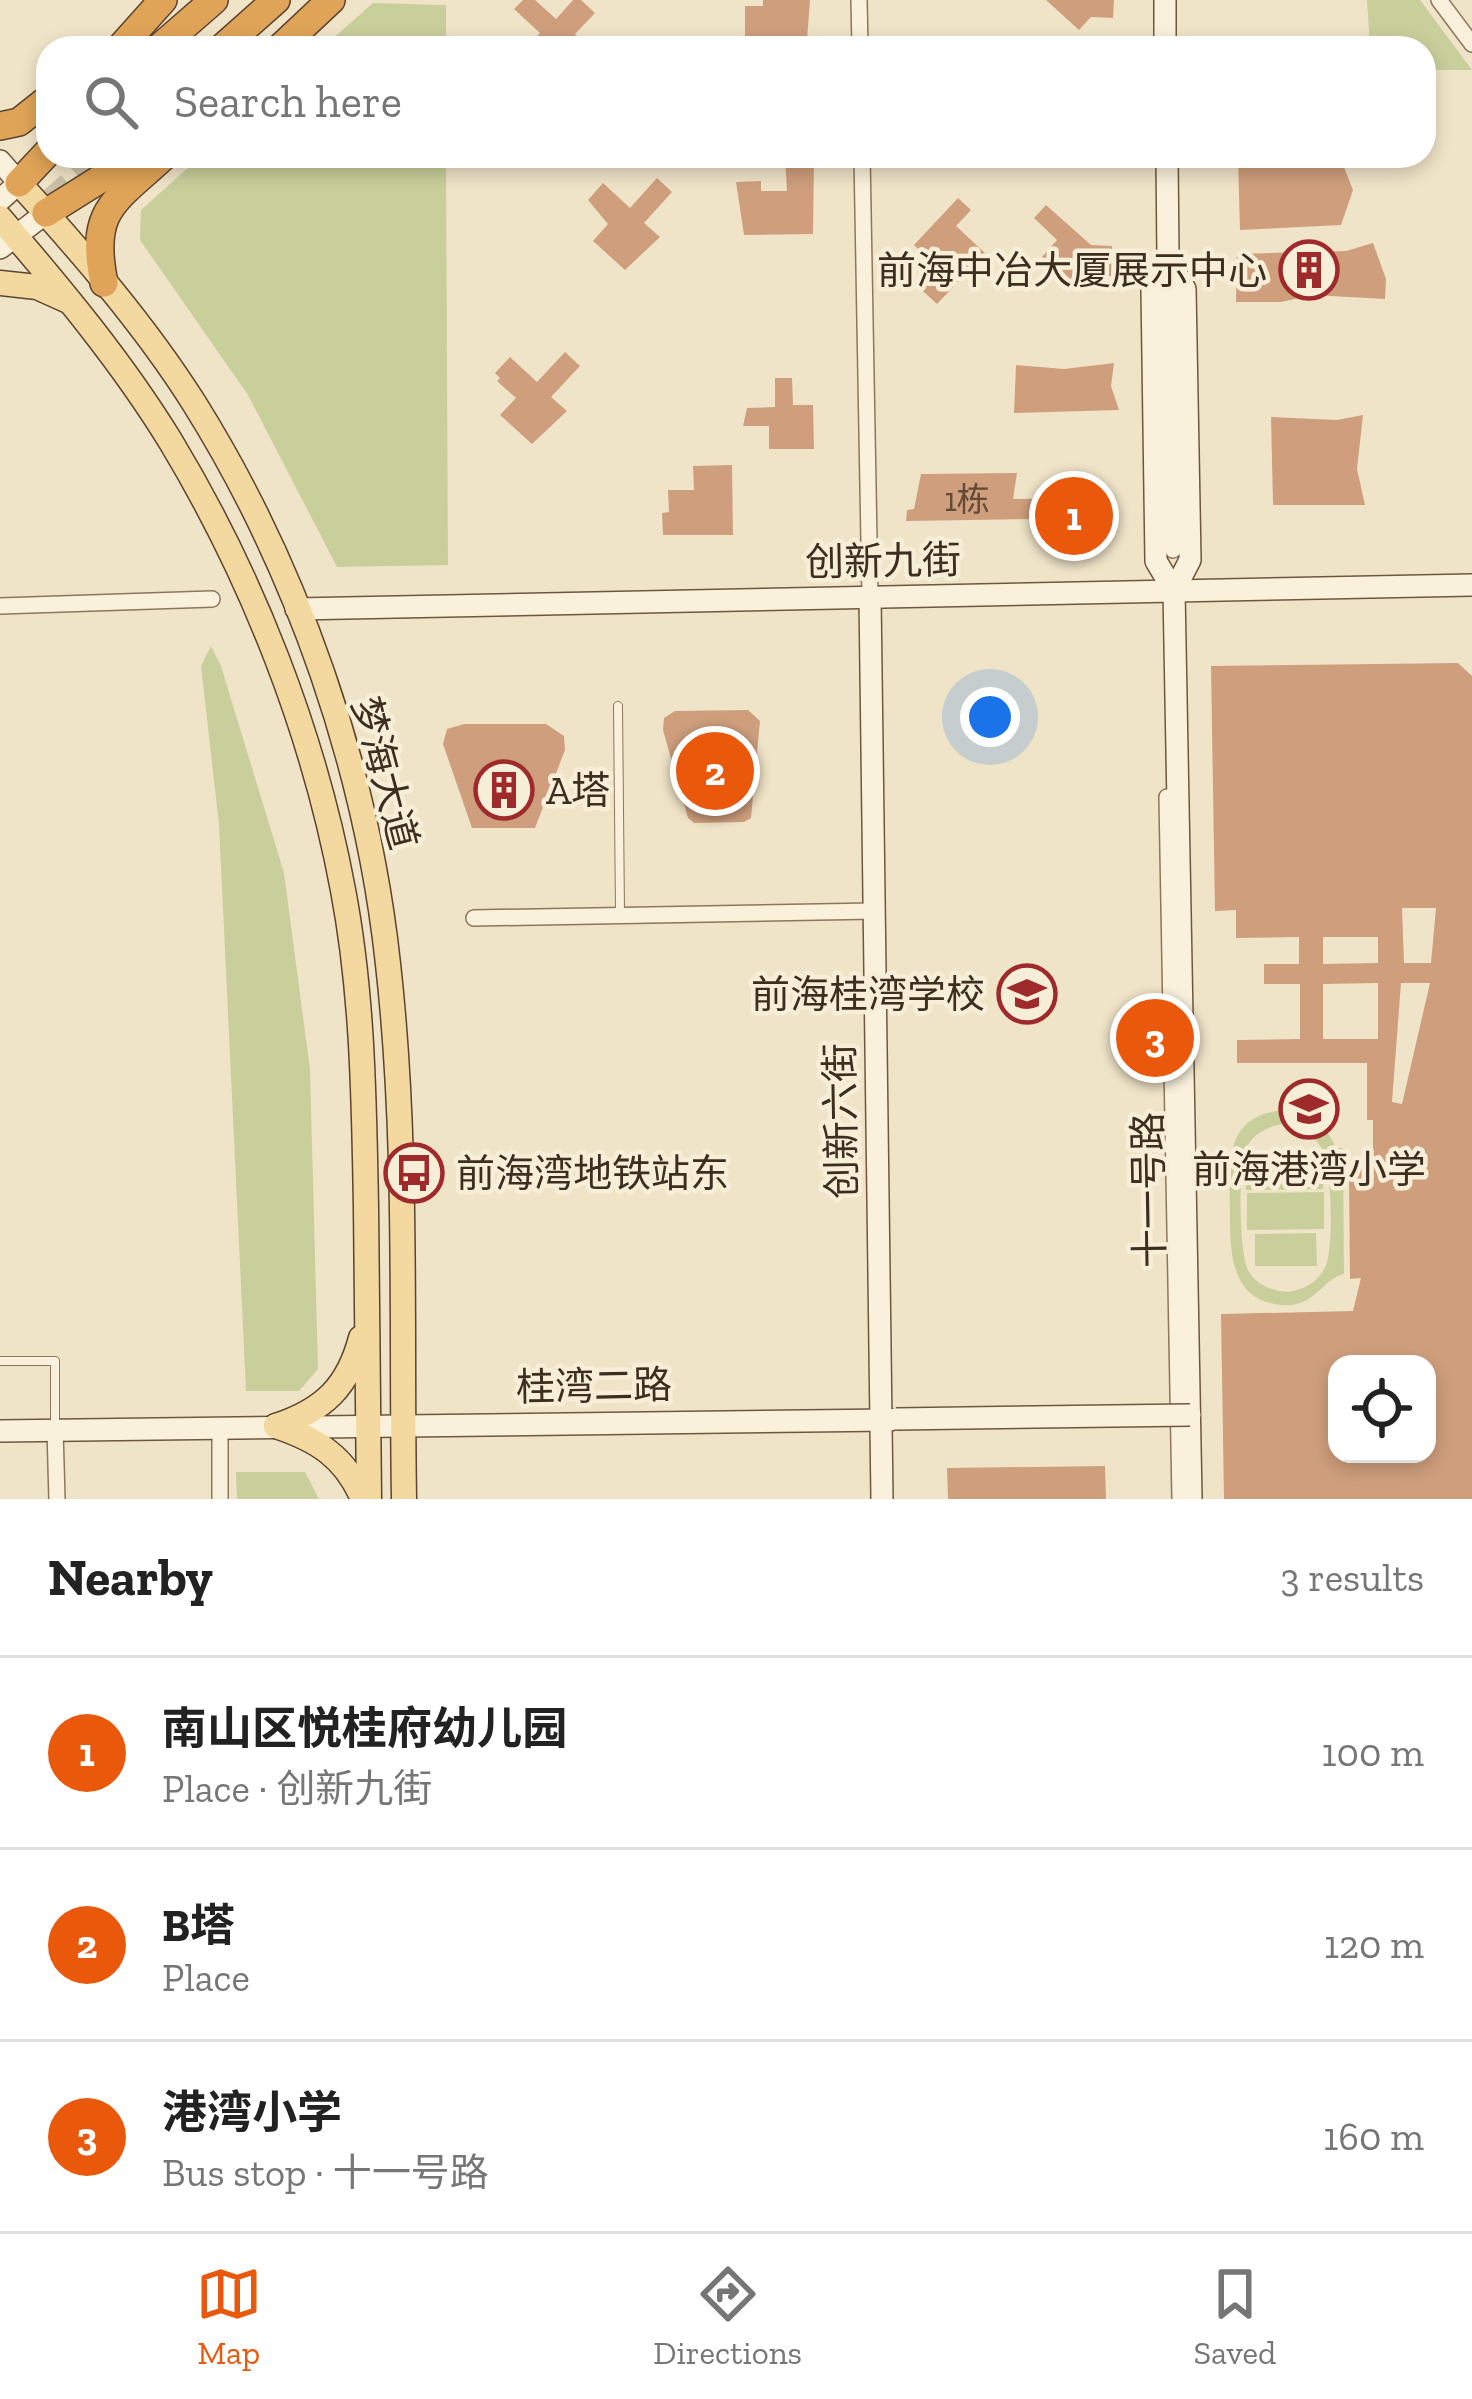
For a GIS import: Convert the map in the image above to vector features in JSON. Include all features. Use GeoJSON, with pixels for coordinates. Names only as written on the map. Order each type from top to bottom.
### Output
{"type":"FeatureCollection","features":[{"type":"Feature","properties":{"kind":"highway"},"geometry":{"type":"LineString","coordinates":[[173,36],[214,0]]}},
{"type":"Feature","properties":{"kind":"highway"},"geometry":{"type":"LineString","coordinates":[[236,36],[276,0]]}},
{"type":"Feature","properties":{"kind":"highway"},"geometry":{"type":"LineString","coordinates":[[293,36],[331,0]]}},
{"type":"Feature","properties":{"kind":"highway"},"geometry":{"type":"LineString","coordinates":[[302,27],[341,0]]}},
{"type":"Feature","properties":{"kind":"highway"},"geometry":{"type":"LineString","coordinates":[[122,36],[154,9]]}},
{"type":"Feature","properties":{"kind":"highway"},"geometry":{"type":"LineString","coordinates":[[130,36],[154,9]]}},
{"type":"Feature","properties":{"kind":"highway"},"geometry":{"type":"LineString","coordinates":[[0,126],[19,122],[36,109]]}},
{"type":"Feature","properties":{"kind":"highway"},"geometry":{"type":"LineString","coordinates":[[10,191],[36,164]]}},
{"type":"Feature","properties":{"kind":"highway"},"geometry":{"type":"LineString","coordinates":[[46,213],[118,168]]}},
{"type":"Feature","properties":{"kind":"highway"},"geometry":{"type":"LineString","coordinates":[[104,283],[98,254],[102,220],[118,197],[151,168]]}},
{"type":"Feature","properties":{"kind":"main road","name":"梦海大道"},"geometry":{"type":"LineString","coordinates":[[10,191],[46,213],[151,341],[239,478],[296,609],[346,750],[388,963],[399,1164],[404,1499]]}},
{"type":"Feature","properties":{"kind":"main road","name":"梦海大道"},"geometry":{"type":"LineString","coordinates":[[5,234],[72,304],[170,441],[218,526],[257,610],[314,772],[344,892],[359,1019],[364,1089],[366,1499]]}},
{"type":"Feature","properties":{"kind":"main road"},"geometry":{"type":"LineString","coordinates":[[0,283],[38,286],[72,304]]}},
{"type":"Feature","properties":{"kind":"main road"},"geometry":{"type":"LineString","coordinates":[[276,1426],[316,1410],[336,1393],[356,1358],[367,1318]]}},
{"type":"Feature","properties":{"kind":"main road"},"geometry":{"type":"LineString","coordinates":[[276,1426],[332,1451],[366,1499]]}},
{"type":"Feature","properties":{"kind":"street"},"geometry":{"type":"LineString","coordinates":[[860,0],[860,36]]}},
{"type":"Feature","properties":{"kind":"street"},"geometry":{"type":"LineString","coordinates":[[1165,0],[1165,36]]}},
{"type":"Feature","properties":{"kind":"street"},"geometry":{"type":"LineString","coordinates":[[1439,0],[1472,44]]}},
{"type":"Feature","properties":{"kind":"street","name":"梦海大道"},"geometry":{"type":"LineString","coordinates":[[0,161],[10,191]]}},
{"type":"Feature","properties":{"kind":"street"},"geometry":{"type":"LineString","coordinates":[[862,168],[870,597]]}},
{"type":"Feature","properties":{"kind":"street","name":"十一号路"},"geometry":{"type":"LineString","coordinates":[[1167,168],[1168,258],[1152,289],[1156,561],[1174,591]]}},
{"type":"Feature","properties":{"kind":"street"},"geometry":{"type":"LineString","coordinates":[[5,234],[46,213]]}},
{"type":"Feature","properties":{"kind":"street"},"geometry":{"type":"LineString","coordinates":[[1168,258],[1173,550]]}},
{"type":"Feature","properties":{"kind":"street","name":"十一号路"},"geometry":{"type":"LineString","coordinates":[[1168,258],[1185,289],[1190,538],[1190,560],[1174,591],[1191,1499]]}},
{"type":"Feature","properties":{"kind":"street","name":"创新九街"},"geometry":{"type":"LineString","coordinates":[[296,609],[1472,585]]}},
{"type":"Feature","properties":{"kind":"street","name":"创新六街"},"geometry":{"type":"LineString","coordinates":[[870,597],[888,1419],[882,1499]]}},
{"type":"Feature","properties":{"kind":"street"},"geometry":{"type":"LineString","coordinates":[[0,606],[212,599]]}},
{"type":"Feature","properties":{"kind":"street"},"geometry":{"type":"LineString","coordinates":[[1167,797],[1180,1499]]}},
{"type":"Feature","properties":{"kind":"street"},"geometry":{"type":"LineString","coordinates":[[474,918],[874,910]]}},
{"type":"Feature","properties":{"kind":"street","name":"桂湾二路"},"geometry":{"type":"LineString","coordinates":[[0,1431],[1190,1415]]}},
{"type":"Feature","properties":{"kind":"street"},"geometry":{"type":"LineString","coordinates":[[220,1427],[220,1499]]}},
{"type":"Feature","properties":{"kind":"street"},"geometry":{"type":"LineString","coordinates":[[55,1430],[57,1499]]}},
{"type":"Feature","properties":{"kind":"lane"},"geometry":{"type":"LineString","coordinates":[[618,706],[620,915]]}},
{"type":"Feature","properties":{"kind":"lane"},"geometry":{"type":"LineString","coordinates":[[0,1361],[55,1361],[55,1430]]}},
{"type":"Feature","properties":{"kind":"green space"},"geometry":{"type":"Polygon","coordinates":[[[1367,0],[1420,0],[1472,70],[1436,70],[1436,36],[1369,36],[1367,0]]]}},
{"type":"Feature","properties":{"kind":"green space"},"geometry":{"type":"Polygon","coordinates":[[[373,3],[446,5],[446,36],[336,36],[373,3]]]}},
{"type":"Feature","properties":{"kind":"green space"},"geometry":{"type":"Polygon","coordinates":[[[188,168],[446,168],[448,565],[337,567],[248,395],[140,240],[141,210],[188,168]]]}},
{"type":"Feature","properties":{"kind":"green space"},"geometry":{"type":"Polygon","coordinates":[[[211,646],[284,873],[310,1069],[318,1369],[299,1391],[246,1391],[219,825],[201,666],[211,646]]]}},
{"type":"Feature","properties":{"kind":"green space"},"geometry":{"type":"Polygon","coordinates":[[[1301,1113],[1322,1126],[1336,1148],[1343,1148],[1344,1274],[1293,1305],[1251,1294],[1232,1256],[1229,1176],[1234,1145],[1249,1122],[1263,1114],[1301,1113]],[[1285,1124],[1262,1131],[1246,1148],[1241,1190],[1245,1261],[1266,1287],[1289,1292],[1301,1289],[1326,1265],[1331,1225],[1326,1161],[1310,1133],[1285,1124]]]}},
{"type":"Feature","properties":{"kind":"green space"},"geometry":{"type":"Polygon","coordinates":[[[1324,1151],[1323,1189],[1246,1190],[1246,1152],[1324,1151]]]}},
{"type":"Feature","properties":{"kind":"green space"},"geometry":{"type":"Polygon","coordinates":[[[1324,1192],[1324,1229],[1247,1230],[1247,1193],[1324,1192]]]}},
{"type":"Feature","properties":{"kind":"green space"},"geometry":{"type":"Polygon","coordinates":[[[1316,1233],[1317,1266],[1255,1266],[1255,1234],[1316,1233]]]}},
{"type":"Feature","properties":{"kind":"green space"},"geometry":{"type":"Polygon","coordinates":[[[236,1472],[305,1472],[319,1499],[237,1499],[236,1472]]]}},
{"type":"Feature","properties":{"kind":"building"},"geometry":{"type":"Polygon","coordinates":[[[523,0],[535,0],[556,19],[573,0],[581,0],[595,13],[577,36],[537,36],[540,33],[514,9],[523,0]]]}},
{"type":"Feature","properties":{"kind":"building"},"geometry":{"type":"Polygon","coordinates":[[[763,0],[810,0],[807,36],[745,36],[745,6],[763,6],[763,0]]]}},
{"type":"Feature","properties":{"kind":"building"},"geometry":{"type":"Polygon","coordinates":[[[1046,0],[1114,0],[1113,18],[1091,17],[1079,30],[1046,0]]]}},
{"type":"Feature","properties":{"kind":"building"},"geometry":{"type":"Polygon","coordinates":[[[786,168],[814,168],[813,234],[744,235],[736,182],[761,181],[761,191],[787,191],[786,168]]]}},
{"type":"Feature","properties":{"kind":"building"},"geometry":{"type":"Polygon","coordinates":[[[1238,168],[1344,168],[1353,190],[1341,225],[1240,230],[1238,168]]]}},
{"type":"Feature","properties":{"kind":"building"},"geometry":{"type":"Polygon","coordinates":[[[657,178],[672,192],[644,223],[660,237],[625,270],[593,241],[608,224],[588,200],[603,183],[630,208],[657,178]]]}},
{"type":"Feature","properties":{"kind":"building"},"geometry":{"type":"Polygon","coordinates":[[[958,198],[971,210],[956,226],[985,253],[937,304],[914,283],[933,263],[914,245],[958,198]]]}},
{"type":"Feature","properties":{"kind":"building"},"geometry":{"type":"Polygon","coordinates":[[[1046,205],[1091,245],[1112,246],[1111,276],[1089,276],[1078,288],[1042,257],[1057,240],[1034,218],[1046,205]]]}},
{"type":"Feature","properties":{"kind":"building","name":"前海中冶大厦展示中心"},"geometry":{"type":"Polygon","coordinates":[[[1373,243],[1386,279],[1385,299],[1313,295],[1281,302],[1236,302],[1237,254],[1346,251],[1373,243]]]}},
{"type":"Feature","properties":{"kind":"building"},"geometry":{"type":"Polygon","coordinates":[[[565,352],[580,366],[551,397],[567,411],[532,444],[500,415],[516,398],[497,381],[500,378],[495,373],[510,357],[537,382],[565,352]]]}},
{"type":"Feature","properties":{"kind":"building"},"geometry":{"type":"Polygon","coordinates":[[[1114,363],[1111,386],[1119,410],[1014,413],[1016,365],[1064,369],[1114,363]]]}},
{"type":"Feature","properties":{"kind":"building"},"geometry":{"type":"Polygon","coordinates":[[[775,378],[792,378],[793,405],[813,405],[814,449],[769,449],[769,426],[743,426],[747,408],[775,407],[775,378]]]}},
{"type":"Feature","properties":{"kind":"building"},"geometry":{"type":"Polygon","coordinates":[[[1363,415],[1357,469],[1365,505],[1273,505],[1271,417],[1337,420],[1363,415]]]}},
{"type":"Feature","properties":{"kind":"building"},"geometry":{"type":"Polygon","coordinates":[[[732,465],[733,535],[663,535],[668,490],[694,490],[693,466],[732,465]]]}},
{"type":"Feature","properties":{"kind":"building"},"geometry":{"type":"Polygon","coordinates":[[[1017,473],[1013,499],[1116,498],[1117,532],[1032,533],[1031,519],[906,521],[907,510],[914,509],[921,474],[1017,473]]]}},
{"type":"Feature","properties":{"kind":"building"},"geometry":{"type":"Polygon","coordinates":[[[1458,663],[1472,676],[1472,1499],[1224,1499],[1221,1314],[1353,1311],[1361,1278],[1350,1279],[1349,1179],[1373,1153],[1373,1120],[1367,1120],[1367,1063],[1237,1063],[1237,1040],[1300,1039],[1300,984],[1264,984],[1264,964],[1299,964],[1299,937],[1236,938],[1236,910],[1215,911],[1211,666],[1458,663]],[[1402,908],[1404,963],[1431,963],[1436,908],[1402,908]],[[1323,937],[1323,964],[1378,963],[1378,937],[1323,937]],[[1378,983],[1323,984],[1323,1039],[1378,1039],[1378,983]],[[1401,983],[1392,1102],[1402,1104],[1430,983],[1401,983]]]}},
{"type":"Feature","properties":{"kind":"building"},"geometry":{"type":"Polygon","coordinates":[[[748,710],[760,721],[751,818],[694,823],[688,818],[663,730],[664,718],[675,711],[748,710]]]}},
{"type":"Feature","properties":{"kind":"building","name":"A塔"},"geometry":{"type":"Polygon","coordinates":[[[464,724],[546,724],[564,736],[565,750],[535,828],[472,828],[443,744],[447,729],[464,724]]]}},
{"type":"Feature","properties":{"kind":"building"},"geometry":{"type":"Polygon","coordinates":[[[1105,1466],[1106,1499],[948,1499],[947,1468],[1105,1466]]]}},
{"type":"Feature","properties":{"kind":"tunnel"},"geometry":{"type":"LineString","coordinates":[[51,200],[87,168]]}},
{"type":"Feature","properties":{"kind":"place","name":"前海中冶大厦展示中心"},"geometry":{"type":"Point","coordinates":[1309,270]}},
{"type":"Feature","properties":{"kind":"place","name":"南山区悦桂府幼儿园"},"geometry":{"type":"Point","coordinates":[1074,516]}},
{"type":"Feature","properties":{"kind":"place","name":"B塔"},"geometry":{"type":"Point","coordinates":[715,771]}},
{"type":"Feature","properties":{"kind":"place","name":"A塔"},"geometry":{"type":"Point","coordinates":[504,790]}},
{"type":"Feature","properties":{"kind":"place","name":"前海桂湾学校"},"geometry":{"type":"Point","coordinates":[1027,994]}},
{"type":"Feature","properties":{"kind":"place","name":"港湾小学"},"geometry":{"type":"Point","coordinates":[1155,1038]}},
{"type":"Feature","properties":{"kind":"place","name":"前海港湾小学"},"geometry":{"type":"Point","coordinates":[1309,1109]}},
{"type":"Feature","properties":{"kind":"place","name":"前海湾地铁站东"},"geometry":{"type":"Point","coordinates":[414,1173]}}]}
